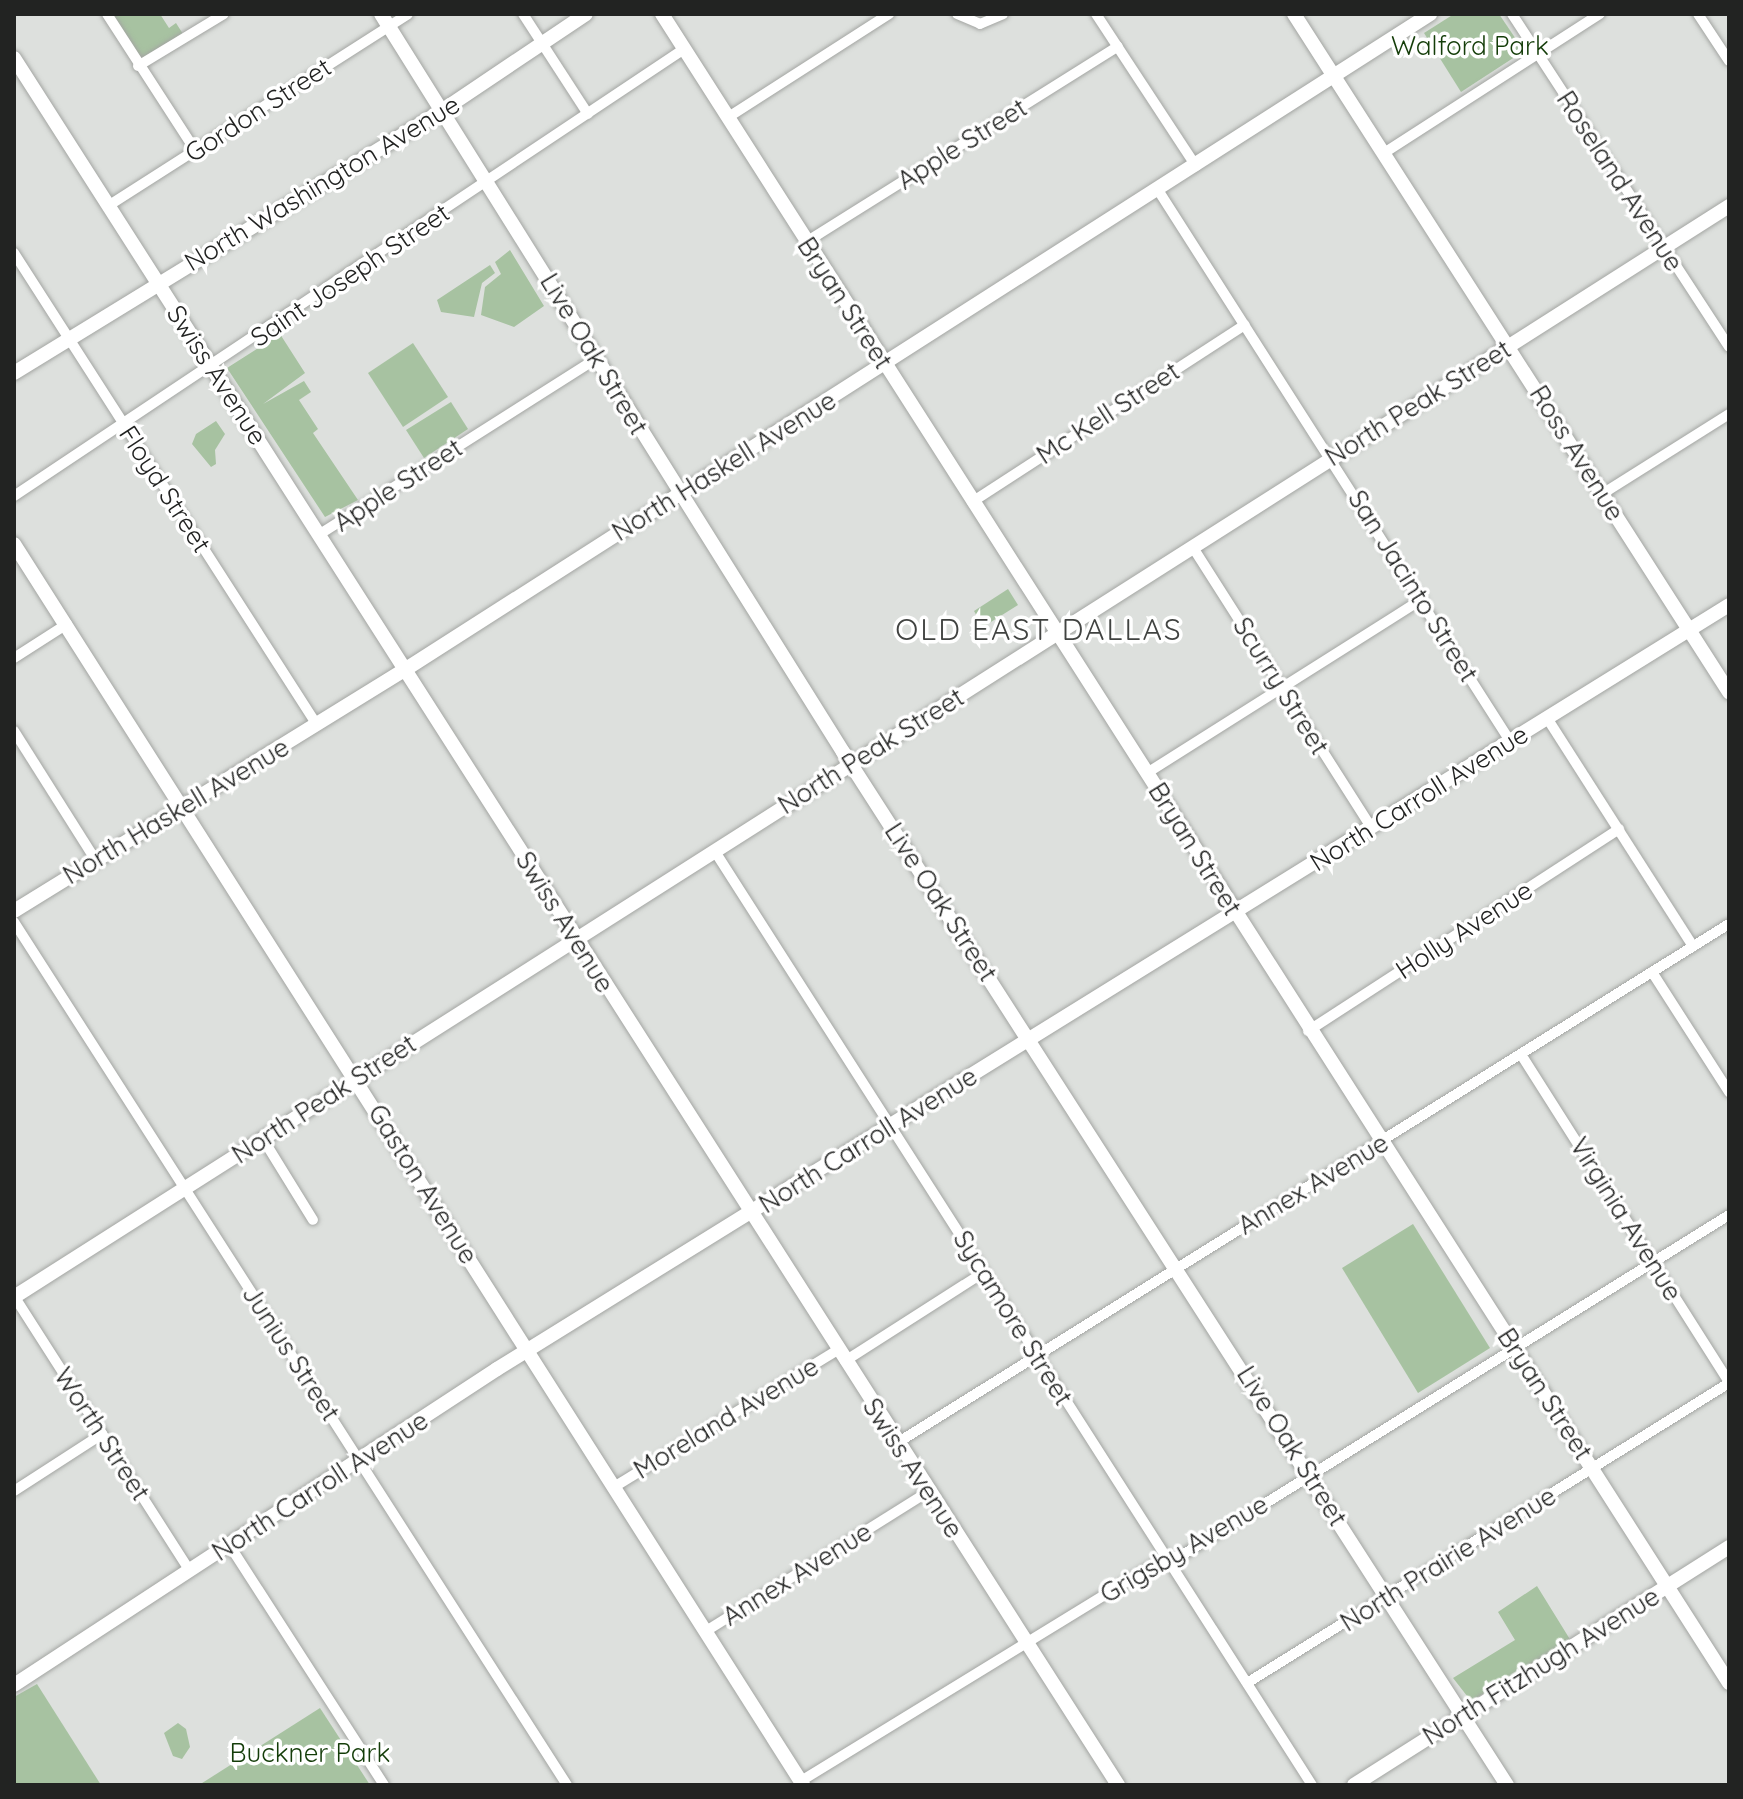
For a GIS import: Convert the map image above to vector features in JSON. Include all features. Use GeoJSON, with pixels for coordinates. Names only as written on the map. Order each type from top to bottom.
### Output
{"type":"FeatureCollection","features":[{"type":"Feature","properties":{"kind":"street"},"geometry":{"type":"LineString","coordinates":[[107,14],[195,150]]}},
{"type":"Feature","properties":{"kind":"street"},"geometry":{"type":"LineString","coordinates":[[138,66],[224,14]]}},
{"type":"Feature","properties":{"kind":"street","name":"Gordon Street"},"geometry":{"type":"LineString","coordinates":[[108,206],[385,20],[408,14]]}},
{"type":"Feature","properties":{"kind":"street"},"geometry":{"type":"LineString","coordinates":[[523,14],[588,114]]}},
{"type":"Feature","properties":{"kind":"street","name":"North Washington Avenue"},"geometry":{"type":"LineString","coordinates":[[14,373],[443,110],[586,14]]}},
{"type":"Feature","properties":{"kind":"street","name":"Bryan Street"},"geometry":{"type":"LineString","coordinates":[[662,14],[1055,633],[1236,911],[1308,1031],[1516,1347],[1729,1683]]}},
{"type":"Feature","properties":{"kind":"street"},"geometry":{"type":"LineString","coordinates":[[727,118],[889,14]]}},
{"type":"Feature","properties":{"kind":"street"},"geometry":{"type":"LineString","coordinates":[[957,14],[980,24],[1003,14]]}},
{"type":"Feature","properties":{"kind":"street"},"geometry":{"type":"LineString","coordinates":[[1096,14],[1196,166]]}},
{"type":"Feature","properties":{"kind":"street","name":"Ross Avenue"},"geometry":{"type":"LineString","coordinates":[[1294,14],[1510,346],[1729,692]]}},
{"type":"Feature","properties":{"kind":"street","name":"North Haskell Avenue"},"geometry":{"type":"LineString","coordinates":[[14,911],[406,669],[1430,14]]}},
{"type":"Feature","properties":{"kind":"street","name":"Roseland Avenue"},"geometry":{"type":"LineString","coordinates":[[1512,14],[1729,347]]}},
{"type":"Feature","properties":{"kind":"street"},"geometry":{"type":"LineString","coordinates":[[1384,153],[1600,14]]}},
{"type":"Feature","properties":{"kind":"street"},"geometry":{"type":"LineString","coordinates":[[1698,14],[1729,61]]}},
{"type":"Feature","properties":{"kind":"street","name":"Live Oak Street"},"geometry":{"type":"LineString","coordinates":[[385,20],[490,182],[680,493],[851,764],[1179,1267],[1507,1785]]}},
{"type":"Feature","properties":{"kind":"street","name":"Apple Street"},"geometry":{"type":"LineString","coordinates":[[806,242],[1118,46]]}},
{"type":"Feature","properties":{"kind":"street","name":"Saint Joseph Street"},"geometry":{"type":"LineString","coordinates":[[14,496],[212,369],[684,49]]}},
{"type":"Feature","properties":{"kind":"street","name":"Swiss Avenue"},"geometry":{"type":"LineString","coordinates":[[14,58],[1118,1785]]}},
{"type":"Feature","properties":{"kind":"street","name":"San Jacinto Street"},"geometry":{"type":"LineString","coordinates":[[1158,190],[1510,741]]}},
{"type":"Feature","properties":{"kind":"street","name":"North Peak Street"},"geometry":{"type":"LineString","coordinates":[[14,1297],[1729,206]]}},
{"type":"Feature","properties":{"kind":"street","name":"Floyd Street"},"geometry":{"type":"LineString","coordinates":[[14,253],[317,725]]}},
{"type":"Feature","properties":{"kind":"street","name":"Mc Kell Street"},"geometry":{"type":"LineString","coordinates":[[972,502],[1245,325]]}},
{"type":"Feature","properties":{"kind":"street","name":"Apple Street"},"geometry":{"type":"LineString","coordinates":[[320,534],[597,358]]}},
{"type":"Feature","properties":{"kind":"street"},"geometry":{"type":"LineString","coordinates":[[1602,494],[1729,414]]}},
{"type":"Feature","properties":{"kind":"street","name":"Gaston Avenue"},"geometry":{"type":"LineString","coordinates":[[14,544],[802,1783]]}},
{"type":"Feature","properties":{"kind":"street","name":"Scurry Street"},"geometry":{"type":"LineString","coordinates":[[1192,546],[1371,827]]}},
{"type":"Feature","properties":{"kind":"street"},"geometry":{"type":"LineString","coordinates":[[1147,773],[1422,599]]}},
{"type":"Feature","properties":{"kind":"street","name":"North Carroll Avenue"},"geometry":{"type":"LineString","coordinates":[[14,1685],[528,1351],[1729,605]]}},
{"type":"Feature","properties":{"kind":"street"},"geometry":{"type":"LineString","coordinates":[[14,658],[67,624]]}},
{"type":"Feature","properties":{"kind":"street"},"geometry":{"type":"LineString","coordinates":[[1547,718],[1693,946]]}},
{"type":"Feature","properties":{"kind":"street"},"geometry":{"type":"LineString","coordinates":[[14,731],[95,859]]}},
{"type":"Feature","properties":{"kind":"street","name":"Holly Avenue"},"geometry":{"type":"LineString","coordinates":[[1308,1031],[1619,829]]}},
{"type":"Feature","properties":{"kind":"street","name":"Sycamore Street"},"geometry":{"type":"LineString","coordinates":[[714,850],[1312,1785]]}},
{"type":"Feature","properties":{"kind":"street","name":"Junius Street"},"geometry":{"type":"LineString","coordinates":[[14,922],[567,1785]]}},
{"type":"Feature","properties":{"kind":"street","name":"Annex Avenue"},"geometry":{"type":"LineString","coordinates":[[897,1443],[1522,1056],[1729,924]]}},
{"type":"Feature","properties":{"kind":"street"},"geometry":{"type":"LineString","coordinates":[[1652,972],[1729,1092]]}},
{"type":"Feature","properties":{"kind":"street","name":"Virginia Avenue"},"geometry":{"type":"LineString","coordinates":[[1522,1056],[1729,1383]]}},
{"type":"Feature","properties":{"kind":"street"},"geometry":{"type":"LineString","coordinates":[[263,1139],[313,1220]]}},
{"type":"Feature","properties":{"kind":"street","name":"Grigsby Avenue"},"geometry":{"type":"LineString","coordinates":[[802,1783],[1729,1215]]}},
{"type":"Feature","properties":{"kind":"street","name":"Moreland Avenue"},"geometry":{"type":"LineString","coordinates":[[614,1487],[984,1272]]}},
{"type":"Feature","properties":{"kind":"street","name":"Worth Street"},"geometry":{"type":"LineString","coordinates":[[14,1297],[190,1571]]}},
{"type":"Feature","properties":{"kind":"street","name":"North Prairie Avenue"},"geometry":{"type":"LineString","coordinates":[[1247,1683],[1729,1383]]}},
{"type":"Feature","properties":{"kind":"street"},"geometry":{"type":"LineString","coordinates":[[14,1491],[102,1434]]}},
{"type":"Feature","properties":{"kind":"street","name":"Annex Avenue"},"geometry":{"type":"LineString","coordinates":[[706,1631],[928,1492]]}},
{"type":"Feature","properties":{"kind":"street"},"geometry":{"type":"LineString","coordinates":[[230,1546],[384,1785]]}},
{"type":"Feature","properties":{"kind":"street","name":"North Fitzhugh Avenue"},"geometry":{"type":"LineString","coordinates":[[1354,1785],[1729,1547]]}},
{"type":"Feature","properties":{"kind":"green space"},"geometry":{"type":"Polygon","coordinates":[[[111,14],[160,14],[169,28],[176,23],[183,34],[141,61],[111,14]]]}},
{"type":"Feature","properties":{"kind":"green space","name":"Walford Park"},"geometry":{"type":"Polygon","coordinates":[[[1454,14],[1499,14],[1524,51],[1461,92],[1424,33],[1454,14]]]}},
{"type":"Feature","properties":{"kind":"green space"},"geometry":{"type":"Polygon","coordinates":[[[510,250],[544,306],[514,327],[481,315],[485,287],[501,274],[495,262],[510,250]]]}},
{"type":"Feature","properties":{"kind":"green space"},"geometry":{"type":"Polygon","coordinates":[[[490,265],[495,273],[482,283],[474,317],[441,312],[437,300],[490,265]]]}},
{"type":"Feature","properties":{"kind":"green space"},"geometry":{"type":"Polygon","coordinates":[[[280,334],[305,373],[263,404],[304,381],[311,392],[299,400],[318,429],[313,433],[358,500],[325,517],[227,368],[280,334]]]}},
{"type":"Feature","properties":{"kind":"green space"},"geometry":{"type":"Polygon","coordinates":[[[413,343],[448,397],[403,427],[368,373],[413,343]]]}},
{"type":"Feature","properties":{"kind":"green space"},"geometry":{"type":"Polygon","coordinates":[[[451,402],[468,429],[424,458],[406,430],[451,402]]]}},
{"type":"Feature","properties":{"kind":"green space"},"geometry":{"type":"Polygon","coordinates":[[[216,421],[225,434],[215,450],[216,464],[211,467],[192,444],[196,434],[216,421]]]}},
{"type":"Feature","properties":{"kind":"green space"},"geometry":{"type":"Polygon","coordinates":[[[1008,589],[1018,605],[983,627],[974,611],[1008,589]]]}},
{"type":"Feature","properties":{"kind":"green space"},"geometry":{"type":"Polygon","coordinates":[[[1413,1224],[1490,1348],[1418,1393],[1342,1268],[1413,1224]]]}},
{"type":"Feature","properties":{"kind":"green space"},"geometry":{"type":"Polygon","coordinates":[[[1537,1586],[1571,1641],[1471,1701],[1453,1678],[1515,1640],[1498,1612],[1537,1586]]]}},
{"type":"Feature","properties":{"kind":"green space"},"geometry":{"type":"Polygon","coordinates":[[[37,1684],[101,1785],[14,1785],[14,1697],[37,1684]]]}},
{"type":"Feature","properties":{"kind":"green space","name":"Buckner Park"},"geometry":{"type":"Polygon","coordinates":[[[320,1708],[370,1785],[199,1785],[320,1708]]]}},
{"type":"Feature","properties":{"kind":"green space"},"geometry":{"type":"Polygon","coordinates":[[[178,1723],[186,1729],[190,1747],[182,1759],[173,1756],[164,1733],[178,1723]]]}},
{"type":"Feature","properties":{"kind":"district","name":"OLD EAST DALLAS"},"geometry":{"type":"Point","coordinates":[1039,629]}}]}
